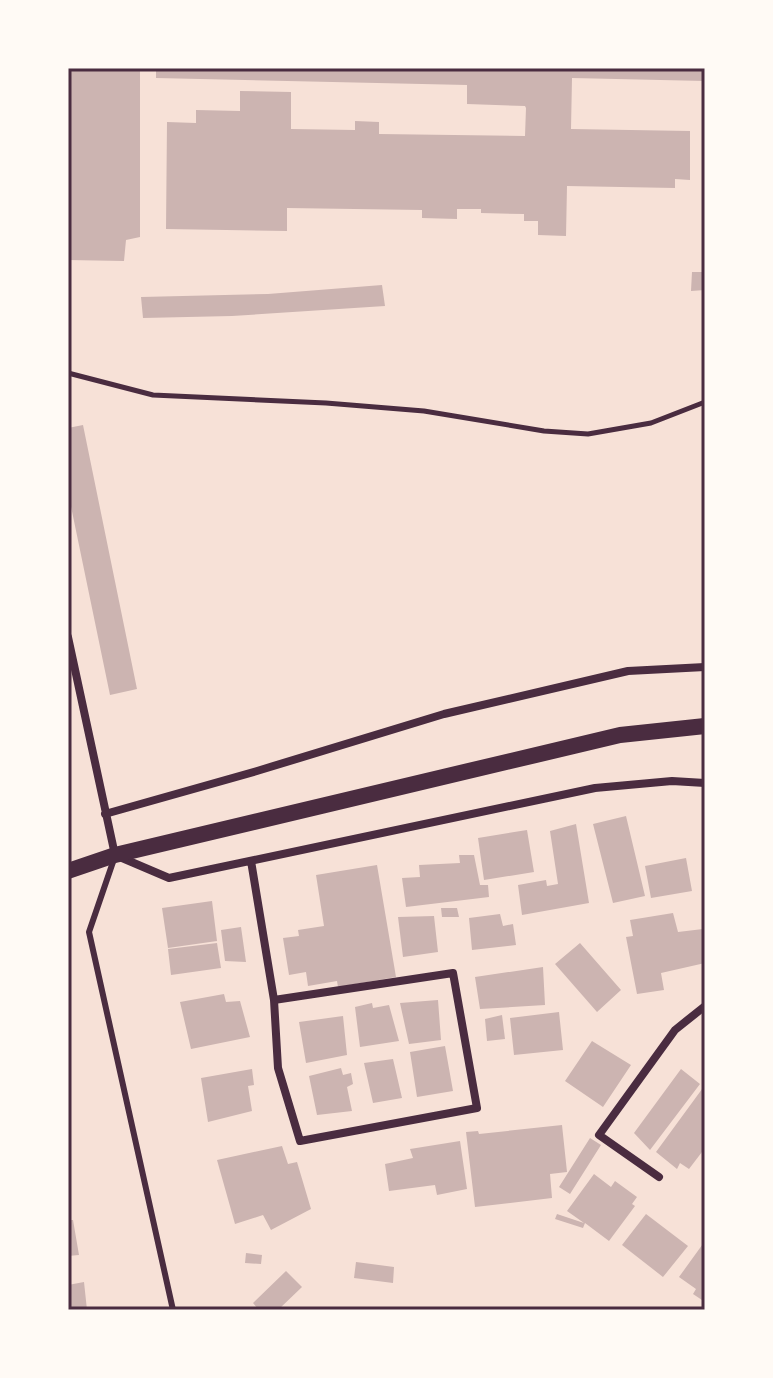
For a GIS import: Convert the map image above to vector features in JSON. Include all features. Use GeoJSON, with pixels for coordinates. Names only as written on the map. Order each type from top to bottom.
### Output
{"type":"FeatureCollection","features":[{"type":"Feature","properties":{"kind":"main road"},"geometry":{"type":"LineString","coordinates":[[68,871],[115,855],[620,735],[705,726]]}},
{"type":"Feature","properties":{"kind":"street"},"geometry":{"type":"LineString","coordinates":[[68,637],[115,855],[169,878],[595,788],[672,781],[705,783]]}},
{"type":"Feature","properties":{"kind":"street"},"geometry":{"type":"LineString","coordinates":[[105,814],[444,714],[628,671],[705,667]]}},
{"type":"Feature","properties":{"kind":"street"},"geometry":{"type":"LineString","coordinates":[[251,861],[274,1000],[278,1068],[300,1141],[477,1108],[453,973],[274,1000]]}},
{"type":"Feature","properties":{"kind":"street"},"geometry":{"type":"LineString","coordinates":[[659,1177],[599,1135],[675,1030],[705,1006]]}},
{"type":"Feature","properties":{"kind":"lane"},"geometry":{"type":"LineString","coordinates":[[115,855],[89,932],[173,1310]]}},
{"type":"Feature","properties":{"kind":"path"},"geometry":{"type":"LineString","coordinates":[[68,373],[153,395],[424,411],[544,431],[588,434],[651,423],[705,402]]}},
{"type":"Feature","properties":{"kind":"building"},"geometry":{"type":"Polygon","coordinates":[[[68,68],[140,68],[140,237],[126,240],[124,261],[68,260],[68,68]]]}},
{"type":"Feature","properties":{"kind":"building"},"geometry":{"type":"Polygon","coordinates":[[[156,68],[705,68],[705,81],[572,78],[571,129],[690,131],[690,180],[675,179],[675,188],[567,186],[566,236],[538,235],[538,221],[524,221],[524,214],[481,213],[481,209],[457,209],[457,219],[422,218],[422,210],[287,208],[287,231],[166,229],[167,122],[196,123],[196,110],[240,111],[240,91],[291,92],[291,129],[355,130],[355,121],[379,122],[379,134],[525,136],[526,108],[467,104],[467,85],[156,78],[156,68]]]}},
{"type":"Feature","properties":{"kind":"building"},"geometry":{"type":"Polygon","coordinates":[[[692,272],[705,272],[705,290],[691,291],[692,272]]]}},
{"type":"Feature","properties":{"kind":"building"},"geometry":{"type":"Polygon","coordinates":[[[382,285],[385,306],[232,316],[143,318],[141,297],[268,294],[382,285]]]}},
{"type":"Feature","properties":{"kind":"building"},"geometry":{"type":"Polygon","coordinates":[[[83,425],[137,689],[110,695],[68,492],[68,428],[83,425]]]}},
{"type":"Feature","properties":{"kind":"building"},"geometry":{"type":"Polygon","coordinates":[[[626,816],[645,896],[613,903],[593,824],[626,816]]]}},
{"type":"Feature","properties":{"kind":"building"},"geometry":{"type":"Polygon","coordinates":[[[576,824],[589,903],[522,915],[518,885],[546,880],[547,886],[558,884],[550,831],[576,824]]]}},
{"type":"Feature","properties":{"kind":"building"},"geometry":{"type":"Polygon","coordinates":[[[527,830],[534,872],[484,880],[478,838],[527,830]]]}},
{"type":"Feature","properties":{"kind":"building"},"geometry":{"type":"Polygon","coordinates":[[[459,855],[474,855],[480,885],[488,885],[489,897],[406,907],[402,878],[420,877],[419,865],[460,863],[459,855]]]}},
{"type":"Feature","properties":{"kind":"building"},"geometry":{"type":"Polygon","coordinates":[[[686,858],[692,891],[651,898],[645,866],[686,858]]]}},
{"type":"Feature","properties":{"kind":"building"},"geometry":{"type":"Polygon","coordinates":[[[377,865],[396,977],[338,987],[337,981],[308,986],[306,972],[289,975],[283,938],[299,936],[298,930],[324,926],[316,875],[377,865]]]}},
{"type":"Feature","properties":{"kind":"building"},"geometry":{"type":"Polygon","coordinates":[[[212,901],[217,941],[168,948],[162,908],[212,901]]]}},
{"type":"Feature","properties":{"kind":"building"},"geometry":{"type":"Polygon","coordinates":[[[441,908],[457,908],[459,917],[442,917],[441,908]]]}},
{"type":"Feature","properties":{"kind":"building"},"geometry":{"type":"Polygon","coordinates":[[[673,913],[678,932],[703,929],[705,963],[661,973],[664,990],[637,994],[626,937],[633,936],[630,920],[673,913]]]}},
{"type":"Feature","properties":{"kind":"building"},"geometry":{"type":"Polygon","coordinates":[[[500,914],[503,926],[513,924],[516,945],[472,950],[469,918],[500,914]]]}},
{"type":"Feature","properties":{"kind":"building"},"geometry":{"type":"Polygon","coordinates":[[[434,916],[438,952],[403,957],[398,917],[434,916]]]}},
{"type":"Feature","properties":{"kind":"building"},"geometry":{"type":"Polygon","coordinates":[[[241,927],[246,962],[225,961],[221,930],[241,927]]]}},
{"type":"Feature","properties":{"kind":"building"},"geometry":{"type":"Polygon","coordinates":[[[217,943],[221,968],[171,975],[168,949],[217,943]]]}},
{"type":"Feature","properties":{"kind":"building"},"geometry":{"type":"Polygon","coordinates":[[[580,943],[621,990],[597,1012],[555,964],[580,943]]]}},
{"type":"Feature","properties":{"kind":"building"},"geometry":{"type":"Polygon","coordinates":[[[543,967],[545,1005],[480,1009],[475,977],[543,967]]]}},
{"type":"Feature","properties":{"kind":"building"},"geometry":{"type":"Polygon","coordinates":[[[224,994],[226,1002],[240,1001],[250,1037],[191,1049],[180,1002],[224,994]]]}},
{"type":"Feature","properties":{"kind":"building"},"geometry":{"type":"Polygon","coordinates":[[[438,1000],[441,1040],[409,1044],[400,1003],[438,1000]]]}},
{"type":"Feature","properties":{"kind":"building"},"geometry":{"type":"Polygon","coordinates":[[[372,1003],[373,1008],[389,1005],[399,1041],[360,1047],[355,1007],[372,1003]]]}},
{"type":"Feature","properties":{"kind":"building"},"geometry":{"type":"Polygon","coordinates":[[[559,1012],[563,1050],[514,1055],[510,1018],[559,1012]]]}},
{"type":"Feature","properties":{"kind":"building"},"geometry":{"type":"Polygon","coordinates":[[[502,1015],[505,1039],[487,1041],[485,1019],[502,1015]]]}},
{"type":"Feature","properties":{"kind":"building"},"geometry":{"type":"Polygon","coordinates":[[[343,1016],[347,1055],[306,1063],[299,1022],[343,1016]]]}},
{"type":"Feature","properties":{"kind":"building"},"geometry":{"type":"Polygon","coordinates":[[[592,1041],[631,1065],[603,1107],[565,1081],[592,1041]]]}},
{"type":"Feature","properties":{"kind":"building"},"geometry":{"type":"Polygon","coordinates":[[[445,1046],[453,1091],[417,1097],[410,1052],[445,1046]]]}},
{"type":"Feature","properties":{"kind":"building"},"geometry":{"type":"Polygon","coordinates":[[[393,1059],[402,1098],[373,1103],[364,1063],[393,1059]]]}},
{"type":"Feature","properties":{"kind":"building"},"geometry":{"type":"Polygon","coordinates":[[[341,1068],[343,1075],[351,1073],[353,1084],[347,1087],[352,1111],[317,1115],[309,1076],[341,1068]]]}},
{"type":"Feature","properties":{"kind":"building"},"geometry":{"type":"Polygon","coordinates":[[[252,1069],[254,1085],[248,1086],[252,1111],[208,1122],[201,1078],[252,1069]]]}},
{"type":"Feature","properties":{"kind":"building"},"geometry":{"type":"Polygon","coordinates":[[[681,1069],[700,1084],[650,1150],[634,1133],[681,1069]]]}},
{"type":"Feature","properties":{"kind":"building"},"geometry":{"type":"Polygon","coordinates":[[[705,1085],[705,1148],[689,1169],[680,1163],[677,1169],[656,1152],[705,1085]]]}},
{"type":"Feature","properties":{"kind":"building"},"geometry":{"type":"Polygon","coordinates":[[[562,1125],[567,1172],[550,1174],[552,1198],[475,1207],[466,1132],[478,1131],[479,1134],[562,1125]]]}},
{"type":"Feature","properties":{"kind":"building"},"geometry":{"type":"Polygon","coordinates":[[[590,1138],[601,1145],[570,1194],[559,1187],[590,1138]]]}},
{"type":"Feature","properties":{"kind":"building"},"geometry":{"type":"Polygon","coordinates":[[[460,1141],[467,1189],[437,1195],[435,1185],[389,1191],[385,1164],[413,1158],[410,1149],[460,1141]]]}},
{"type":"Feature","properties":{"kind":"building"},"geometry":{"type":"Polygon","coordinates":[[[282,1146],[288,1164],[297,1162],[311,1209],[271,1230],[263,1215],[235,1224],[217,1160],[282,1146]]]}},
{"type":"Feature","properties":{"kind":"building"},"geometry":{"type":"Polygon","coordinates":[[[594,1174],[611,1187],[615,1181],[637,1197],[632,1204],[635,1206],[609,1241],[585,1223],[583,1228],[555,1219],[557,1214],[584,1223],[567,1211],[594,1174]]]}},
{"type":"Feature","properties":{"kind":"building"},"geometry":{"type":"Polygon","coordinates":[[[646,1214],[688,1246],[663,1277],[622,1245],[646,1214]]]}},
{"type":"Feature","properties":{"kind":"building"},"geometry":{"type":"Polygon","coordinates":[[[68,1220],[73,1220],[79,1255],[68,1256],[68,1220]]]}},
{"type":"Feature","properties":{"kind":"building"},"geometry":{"type":"Polygon","coordinates":[[[705,1241],[705,1302],[693,1294],[696,1289],[679,1277],[705,1241]]]}},
{"type":"Feature","properties":{"kind":"building"},"geometry":{"type":"Polygon","coordinates":[[[246,1253],[262,1255],[261,1264],[245,1263],[246,1253]]]}},
{"type":"Feature","properties":{"kind":"building"},"geometry":{"type":"Polygon","coordinates":[[[356,1262],[394,1267],[393,1283],[354,1278],[356,1262]]]}},
{"type":"Feature","properties":{"kind":"building"},"geometry":{"type":"Polygon","coordinates":[[[286,1271],[302,1287],[278,1310],[259,1310],[253,1303],[286,1271]]]}},
{"type":"Feature","properties":{"kind":"building"},"geometry":{"type":"Polygon","coordinates":[[[84,1282],[87,1310],[68,1310],[68,1285],[84,1282]]]}}]}
